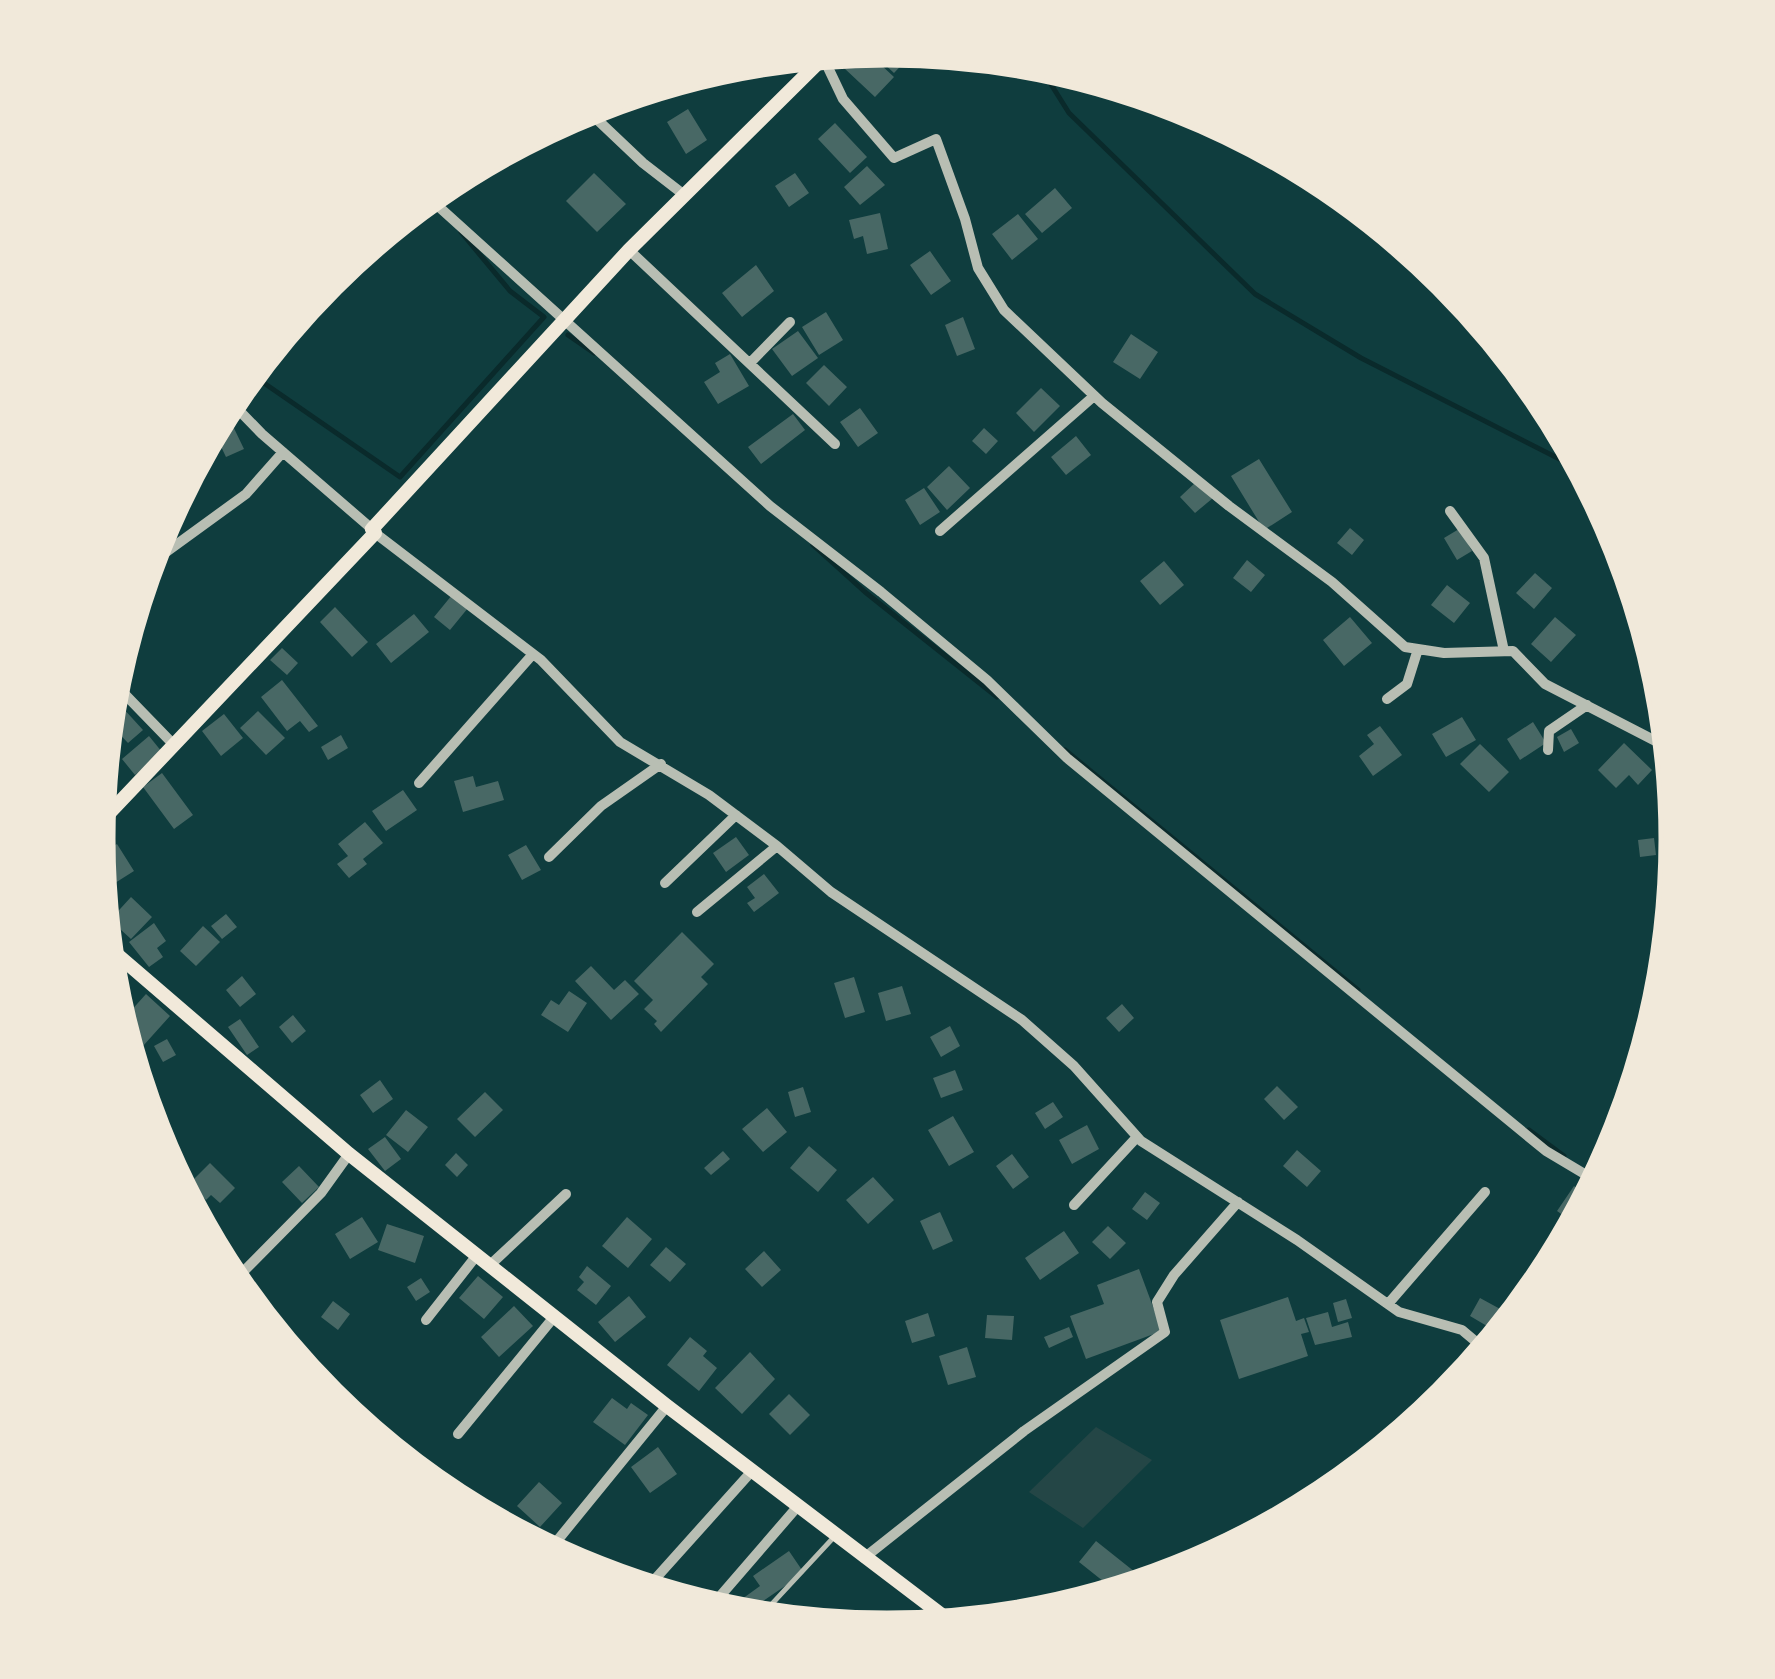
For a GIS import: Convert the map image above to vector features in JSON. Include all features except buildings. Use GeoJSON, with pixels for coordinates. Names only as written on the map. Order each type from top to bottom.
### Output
{"type":"FeatureCollection","features":[{"type":"Feature","properties":{"kind":"main road"},"geometry":{"type":"LineString","coordinates":[[114,808],[630,250],[811,70]]}},
{"type":"Feature","properties":{"kind":"main road"},"geometry":{"type":"LineString","coordinates":[[123,960],[349,1154],[666,1406],[937,1612]]}},
{"type":"Feature","properties":{"kind":"street"},"geometry":{"type":"LineString","coordinates":[[830,68],[843,99],[894,158],[936,139],[978,268],[995,296],[1004,310],[1094,396],[1229,506],[1332,582],[1404,647],[1444,652],[1512,651],[1545,684],[1655,741]]}},
{"type":"Feature","properties":{"kind":"street"},"geometry":{"type":"LineString","coordinates":[[599,121],[643,163],[684,194]]}},
{"type":"Feature","properties":{"kind":"street"},"geometry":{"type":"LineString","coordinates":[[440,208],[770,506],[986,680],[1067,758],[1546,1151],[1585,1175]]}},
{"type":"Feature","properties":{"kind":"street"},"geometry":{"type":"LineString","coordinates":[[630,250],[835,444]]}},
{"type":"Feature","properties":{"kind":"street"},"geometry":{"type":"LineString","coordinates":[[750,363],[790,322]]}},
{"type":"Feature","properties":{"kind":"street"},"geometry":{"type":"LineString","coordinates":[[940,531],[1094,396]]}},
{"type":"Feature","properties":{"kind":"street"},"geometry":{"type":"LineString","coordinates":[[242,412],[373,531],[533,654],[620,742],[661,764],[736,815],[831,892],[1022,1020],[1074,1066],[1137,1136],[1399,1312],[1462,1330],[1476,1342]]}},
{"type":"Feature","properties":{"kind":"street"},"geometry":{"type":"LineString","coordinates":[[170,550],[246,494],[283,452]]}},
{"type":"Feature","properties":{"kind":"street"},"geometry":{"type":"LineString","coordinates":[[1450,510],[1484,558],[1504,652]]}},
{"type":"Feature","properties":{"kind":"street"},"geometry":{"type":"LineString","coordinates":[[1387,699],[1408,684],[1418,649]]}},
{"type":"Feature","properties":{"kind":"street"},"geometry":{"type":"LineString","coordinates":[[420,783],[533,654]]}},
{"type":"Feature","properties":{"kind":"street"},"geometry":{"type":"LineString","coordinates":[[127,696],[175,746]]}},
{"type":"Feature","properties":{"kind":"street"},"geometry":{"type":"LineString","coordinates":[[1548,750],[1549,732],[1587,706]]}},
{"type":"Feature","properties":{"kind":"street"},"geometry":{"type":"LineString","coordinates":[[549,858],[601,806],[661,764]]}},
{"type":"Feature","properties":{"kind":"street"},"geometry":{"type":"LineString","coordinates":[[665,883],[736,815]]}},
{"type":"Feature","properties":{"kind":"street"},"geometry":{"type":"LineString","coordinates":[[697,912],[777,846]]}},
{"type":"Feature","properties":{"kind":"street"},"geometry":{"type":"LineString","coordinates":[[1074,1206],[1137,1136]]}},
{"type":"Feature","properties":{"kind":"street"},"geometry":{"type":"LineString","coordinates":[[244,1271],[321,1193],[349,1154]]}},
{"type":"Feature","properties":{"kind":"street"},"geometry":{"type":"LineString","coordinates":[[1388,1304],[1485,1192]]}},
{"type":"Feature","properties":{"kind":"street"},"geometry":{"type":"LineString","coordinates":[[426,1320],[483,1260],[566,1194]]}},
{"type":"Feature","properties":{"kind":"street"},"geometry":{"type":"LineString","coordinates":[[864,1558],[1024,1431],[1165,1332],[1157,1302],[1174,1275],[1238,1202]]}},
{"type":"Feature","properties":{"kind":"street"},"geometry":{"type":"LineString","coordinates":[[458,1434],[554,1317]]}},
{"type":"Feature","properties":{"kind":"street"},"geometry":{"type":"LineString","coordinates":[[558,1540],[666,1406]]}},
{"type":"Feature","properties":{"kind":"street"},"geometry":{"type":"LineString","coordinates":[[656,1578],[752,1471]]}},
{"type":"Feature","properties":{"kind":"street"},"geometry":{"type":"LineString","coordinates":[[721,1596],[798,1506]]}},
{"type":"Feature","properties":{"kind":"lane"},"geometry":{"type":"LineString","coordinates":[[771,1605],[836,1535]]}},
{"type":"Feature","properties":{"kind":"shaded area"},"geometry":{"type":"Polygon","coordinates":[[[1096,1427],[1152,1460],[1083,1528],[1029,1492],[1096,1427]]]}},
{"type":"Feature","properties":{"kind":"waterway"},"geometry":{"type":"LineString","coordinates":[[1050,82],[1069,113],[1255,294],[1361,358],[1563,461]]}},
{"type":"Feature","properties":{"kind":"waterway"},"geometry":{"type":"LineString","coordinates":[[263,382],[400,477],[544,317],[510,291],[461,232]]}},
{"type":"Feature","properties":{"kind":"waterway"},"geometry":{"type":"LineString","coordinates":[[568,335],[594,353]]}},
{"type":"Feature","properties":{"kind":"waterway"},"geometry":{"type":"LineString","coordinates":[[813,545],[865,592],[997,697]]}},
{"type":"Feature","properties":{"kind":"waterway"},"geometry":{"type":"LineString","coordinates":[[1065,750],[1358,990]]}},
{"type":"Feature","properties":{"kind":"waterway"},"geometry":{"type":"LineString","coordinates":[[1529,1130],[1564,1156]]}}]}
